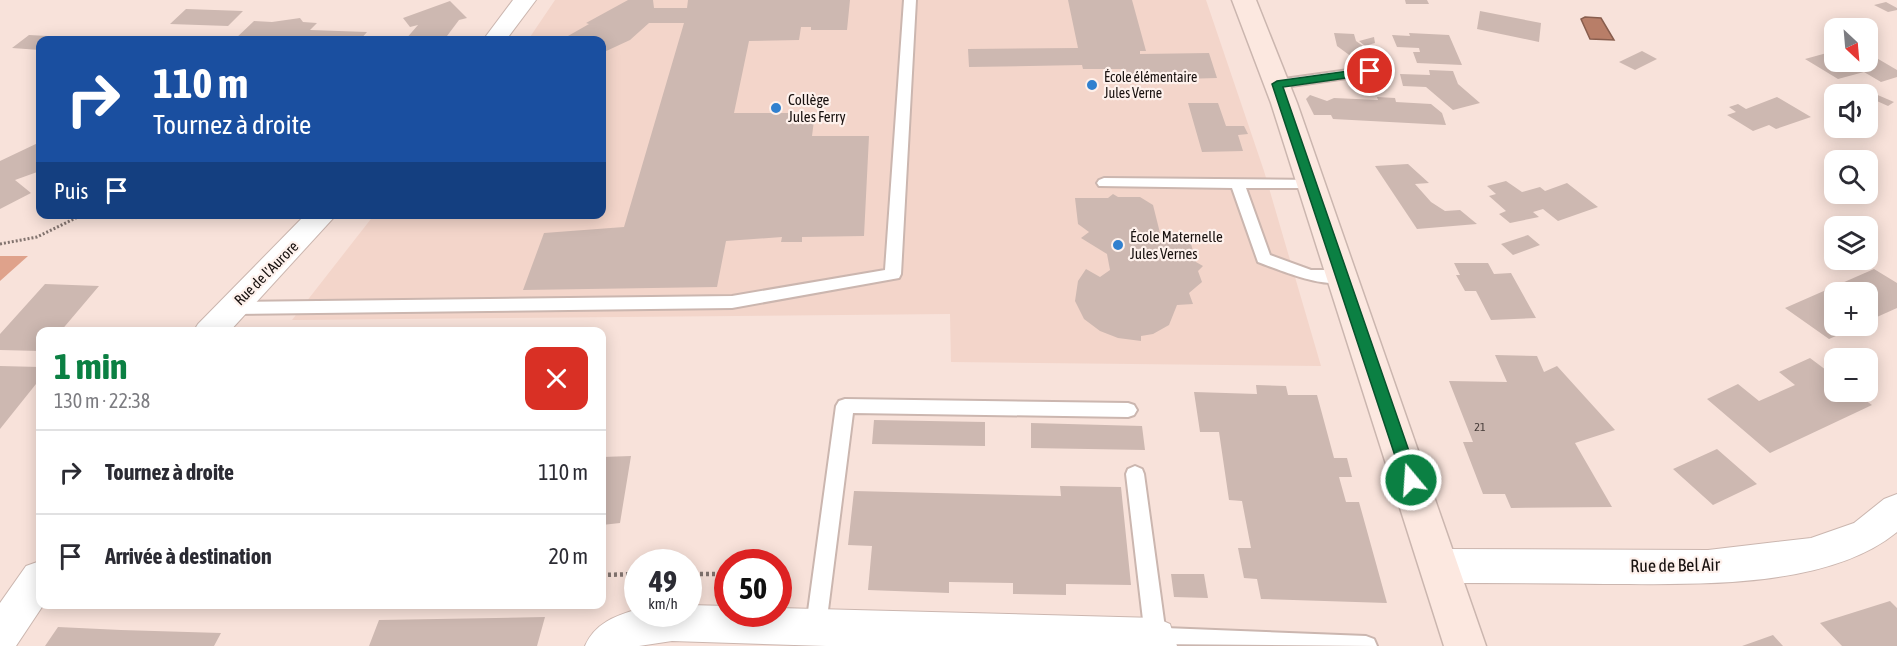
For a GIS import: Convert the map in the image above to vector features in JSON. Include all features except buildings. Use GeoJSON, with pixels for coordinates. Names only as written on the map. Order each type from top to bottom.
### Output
{"type":"FeatureCollection","features":[{"type":"Feature","properties":{"kind":"main road"},"geometry":{"type":"LineString","coordinates":[[1244,0],[1277,84],[1311,183],[1465,646]]}},
{"type":"Feature","properties":{"kind":"street"},"geometry":{"type":"LineString","coordinates":[[497,36],[525,0]]}},
{"type":"Feature","properties":{"kind":"street","name":"Rue de l'Aurore"},"geometry":{"type":"LineString","coordinates":[[214,327],[318,219]]}},
{"type":"Feature","properties":{"kind":"street","name":"Rue de Bel Air"},"geometry":{"type":"LineString","coordinates":[[1440,566],[1708,567],[1812,555],[1867,534],[1897,510]]}},
{"type":"Feature","properties":{"kind":"street"},"geometry":{"type":"LineString","coordinates":[[0,636],[36,584]]}},
{"type":"Feature","properties":{"kind":"street"},"geometry":{"type":"LineString","coordinates":[[605,646],[616,635],[642,625],[672,622],[816,626],[1157,642]]}},
{"type":"Feature","properties":{"kind":"lane"},"geometry":{"type":"LineString","coordinates":[[231,308],[732,302],[893,274],[910,0]]}},
{"type":"Feature","properties":{"kind":"lane"},"geometry":{"type":"LineString","coordinates":[[1277,84],[1370,71]]}},
{"type":"Feature","properties":{"kind":"lane"},"geometry":{"type":"LineString","coordinates":[[1104,183],[1311,183]]}},
{"type":"Feature","properties":{"kind":"lane"},"geometry":{"type":"LineString","coordinates":[[1238,184],[1263,258],[1310,276],[1342,276]]}},
{"type":"Feature","properties":{"kind":"lane"},"geometry":{"type":"LineString","coordinates":[[816,626],[845,406],[1128,410]]}},
{"type":"Feature","properties":{"kind":"lane"},"geometry":{"type":"LineString","coordinates":[[1135,474],[1157,642],[1366,646]]}},
{"type":"Feature","properties":{"kind":"path"},"geometry":{"type":"LineString","coordinates":[[0,244],[37,237],[74,219]]}},
{"type":"Feature","properties":{"kind":"path"},"geometry":{"type":"LineString","coordinates":[[606,575],[624,574]]}},
{"type":"Feature","properties":{"kind":"shaded area"},"geometry":{"type":"Polygon","coordinates":[[[555,0],[1206,0],[1264,171],[1321,366],[951,362],[950,314],[292,320],[371,219],[606,219],[606,36],[531,36],[555,0]]]}},
{"type":"Feature","properties":{"kind":"shaded area"},"geometry":{"type":"Polygon","coordinates":[[[1601,18],[1614,40],[1590,39],[1581,19],[1601,18]]]}},
{"type":"Feature","properties":{"kind":"shaded area"},"geometry":{"type":"Polygon","coordinates":[[[0,256],[28,256],[0,281],[0,256]]]}},
{"type":"Feature","properties":{"kind":"place","name":"École élémentaire Jules Verne"},"geometry":{"type":"Point","coordinates":[1092,85]}},
{"type":"Feature","properties":{"kind":"place","name":"Collège Jules Ferry"},"geometry":{"type":"Point","coordinates":[776,108]}},
{"type":"Feature","properties":{"kind":"place","name":"École Maternelle Jules Vernes"},"geometry":{"type":"Point","coordinates":[1118,245]}},
{"type":"Feature","properties":{"kind":"route"},"geometry":{"type":"LineString","coordinates":[[1370,71],[1340,74],[1315,81],[1277,84],[1411,480]]}}]}
